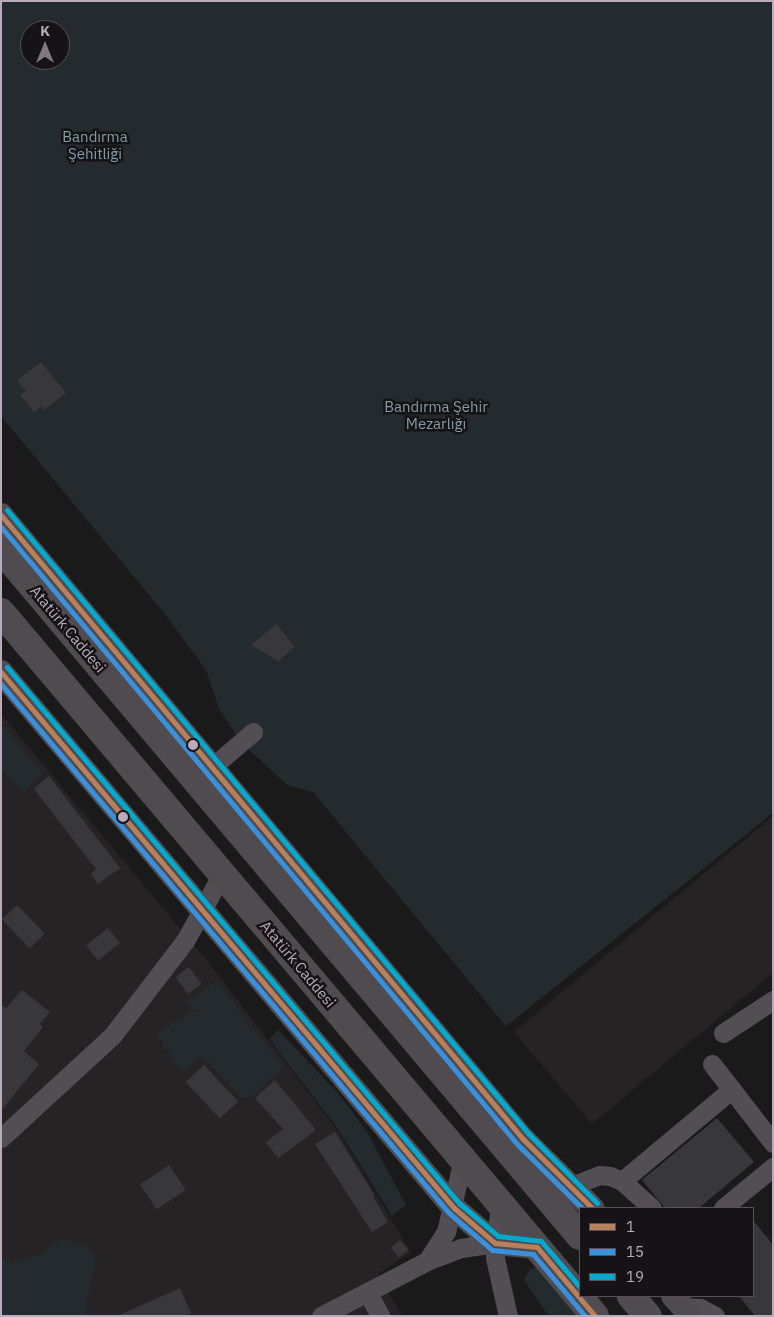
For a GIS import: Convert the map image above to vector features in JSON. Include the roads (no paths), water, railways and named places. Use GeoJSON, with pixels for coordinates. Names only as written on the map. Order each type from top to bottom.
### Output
{"type":"FeatureCollection","features":[{"type":"Feature","properties":{"kind":"highway","name":"Atatürk Caddesi"},"geometry":{"type":"LineString","coordinates":[[1,549],[558,1190],[579,1234]]}},
{"type":"Feature","properties":{"kind":"highway","name":"Atatürk Caddesi"},"geometry":{"type":"LineString","coordinates":[[1,612],[463,1159],[500,1200],[595,1316]]}},
{"type":"Feature","properties":{"kind":"highway"},"geometry":{"type":"LineString","coordinates":[[632,1297],[648,1316]]}},
{"type":"Feature","properties":{"kind":"main road","name":"Atatürk Caddesi"},"geometry":{"type":"LineString","coordinates":[[1,515],[523,1139],[558,1190],[590,1207]]}},
{"type":"Feature","properties":{"kind":"main road"},"geometry":{"type":"LineString","coordinates":[[1,672],[454,1208],[495,1243],[537,1247]]}},
{"type":"Feature","properties":{"kind":"street"},"geometry":{"type":"LineString","coordinates":[[212,767],[253,732]]}},
{"type":"Feature","properties":{"kind":"street"},"geometry":{"type":"LineString","coordinates":[[1,1138],[112,1036],[155,984],[185,941],[222,874]]}},
{"type":"Feature","properties":{"kind":"street"},"geometry":{"type":"LineString","coordinates":[[723,1033],[773,1000]]}},
{"type":"Feature","properties":{"kind":"street"},"geometry":{"type":"LineString","coordinates":[[712,1064],[773,1143]]}},
{"type":"Feature","properties":{"kind":"street"},"geometry":{"type":"LineString","coordinates":[[622,1181],[732,1089]]}},
{"type":"Feature","properties":{"kind":"street"},"geometry":{"type":"LineString","coordinates":[[427,1261],[446,1232],[454,1208],[463,1159]]}},
{"type":"Feature","properties":{"kind":"street"},"geometry":{"type":"LineString","coordinates":[[724,1207],[773,1168]]}},
{"type":"Feature","properties":{"kind":"street"},"geometry":{"type":"LineString","coordinates":[[558,1190],[600,1175],[622,1181],[651,1207]]}},
{"type":"Feature","properties":{"kind":"street"},"geometry":{"type":"LineString","coordinates":[[500,1200],[495,1243],[498,1277],[508,1316]]}},
{"type":"Feature","properties":{"kind":"street"},"geometry":{"type":"LineString","coordinates":[[321,1316],[427,1261],[461,1248],[495,1243]]}},
{"type":"Feature","properties":{"kind":"street"},"geometry":{"type":"LineString","coordinates":[[368,1292],[380,1316]]}},
{"type":"Feature","properties":{"kind":"street"},"geometry":{"type":"LineString","coordinates":[[683,1306],[700,1308],[715,1316]]}},
{"type":"Feature","properties":{"kind":"park label","name":"Bandırma Şehitliği"},"geometry":{"type":"Point","coordinates":[95,144]}},
{"type":"Feature","properties":{"kind":"park label","name":"Bandırma Şehir Mezarlığı"},"geometry":{"type":"Point","coordinates":[436,414]}}]}
